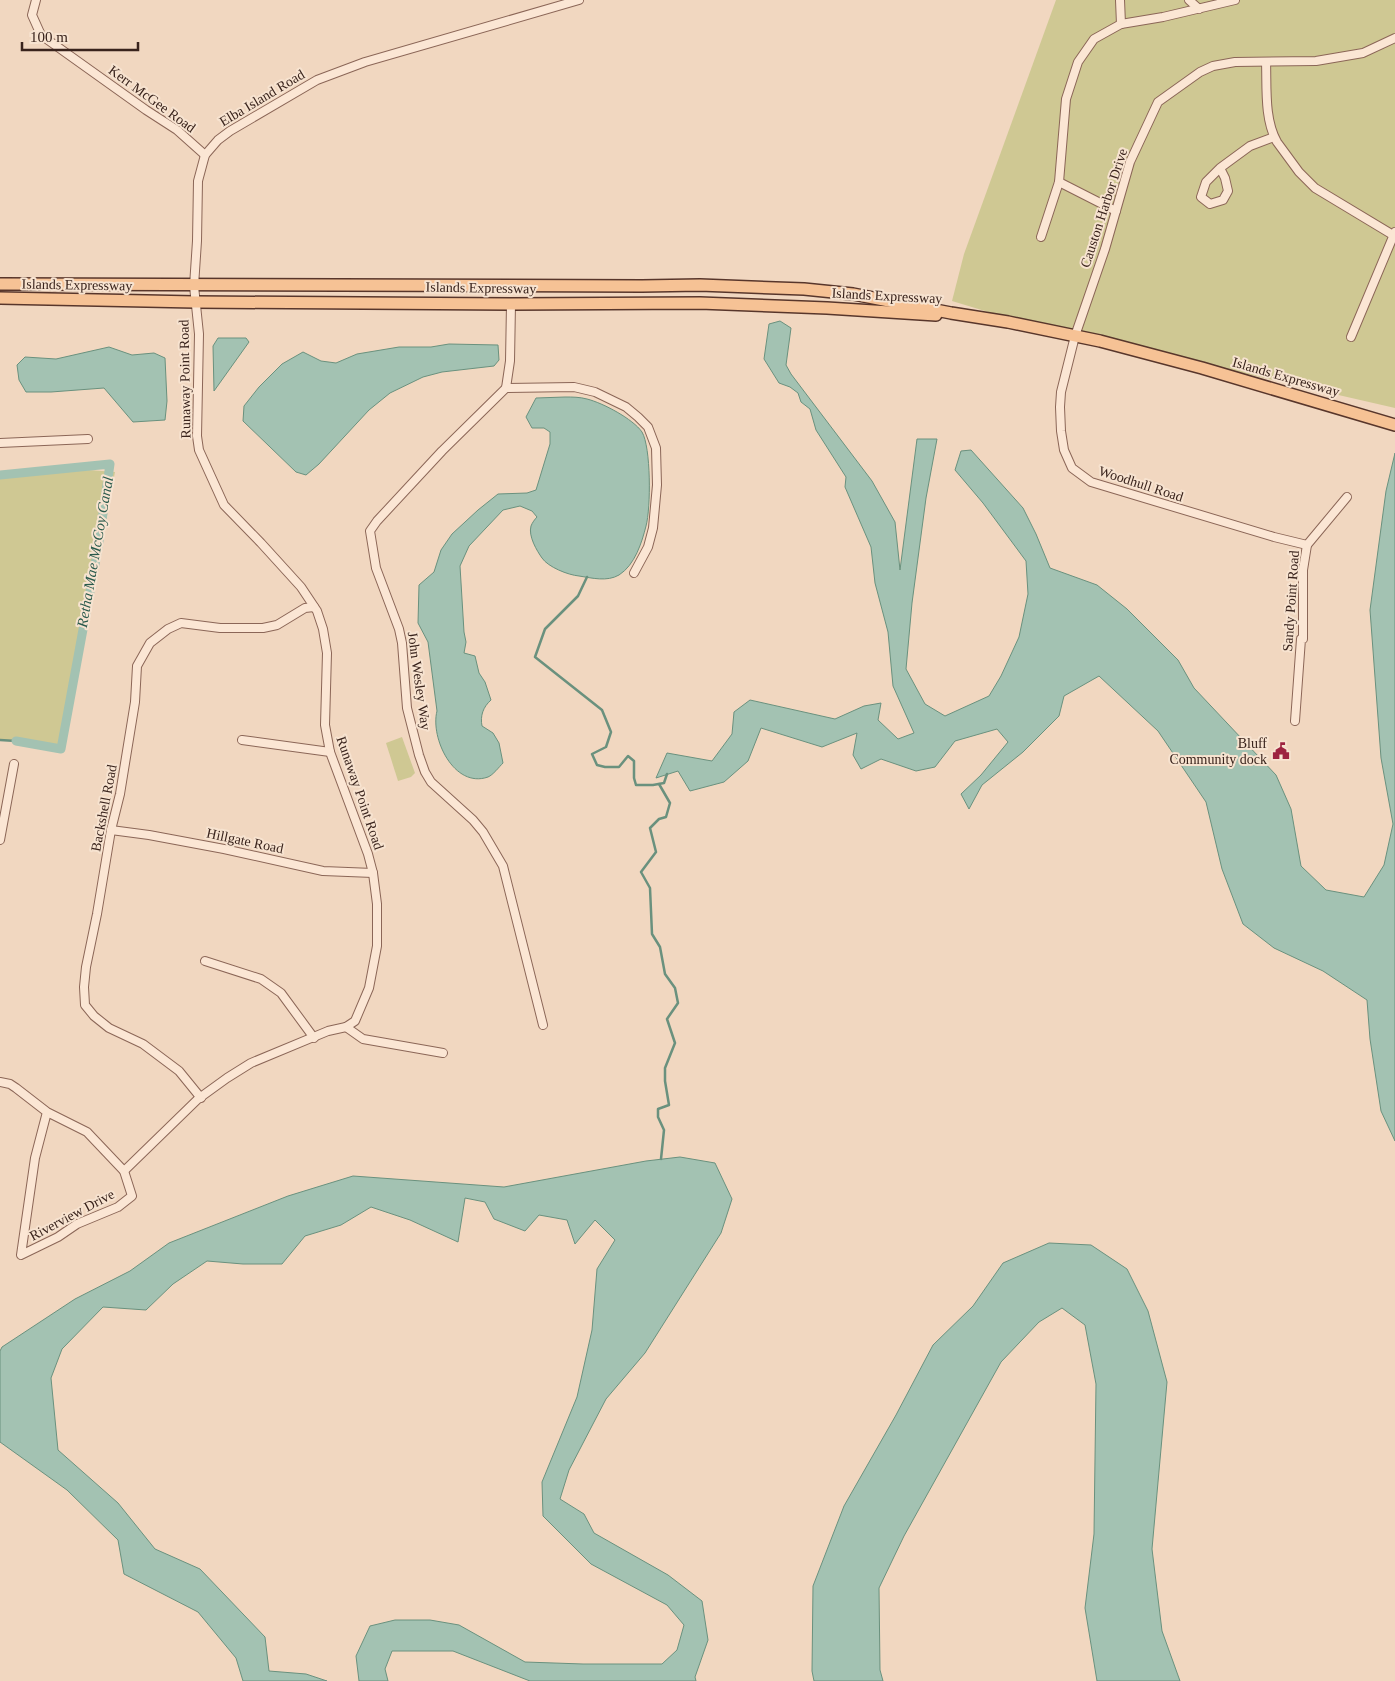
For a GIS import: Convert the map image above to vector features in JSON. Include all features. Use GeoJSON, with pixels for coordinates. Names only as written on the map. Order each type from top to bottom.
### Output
{"type":"FeatureCollection","features":[{"type":"Feature","properties":{"kind":"main road","name":"Islands Expressway"},"geometry":{"type":"LineString","coordinates":[[0,284],[194,286],[700,285],[804,289],[853,294],[1100,341],[1202,368],[1395,425]]}},
{"type":"Feature","properties":{"kind":"main road","name":"Islands Expressway"},"geometry":{"type":"LineString","coordinates":[[0,298],[195,302],[700,303],[827,308],[926,315],[962,315]]}},
{"type":"Feature","properties":{"kind":"street","name":"Kerr McGee Road"},"geometry":{"type":"LineString","coordinates":[[36,0],[32,15],[41,35],[177,130],[205,155]]}},
{"type":"Feature","properties":{"kind":"street","name":"Elba Island Road"},"geometry":{"type":"LineString","coordinates":[[195,302],[198,181],[205,155],[218,140],[245,122],[318,80],[365,62],[580,0]]}},
{"type":"Feature","properties":{"kind":"street"},"geometry":{"type":"LineString","coordinates":[[1120,0],[1121,24]]}},
{"type":"Feature","properties":{"kind":"street"},"geometry":{"type":"LineString","coordinates":[[1190,0],[1199,9]]}},
{"type":"Feature","properties":{"kind":"street"},"geometry":{"type":"LineString","coordinates":[[1041,237],[1059,182],[1066,99],[1078,62],[1094,39],[1121,24],[1163,17],[1235,0]]}},
{"type":"Feature","properties":{"kind":"street","name":"Causton Harbor Drive"},"geometry":{"type":"LineString","coordinates":[[1075,336],[1105,249],[1130,162],[1158,102],[1200,72],[1213,66],[1235,62],[1316,61],[1363,53],[1395,38]]}},
{"type":"Feature","properties":{"kind":"street"},"geometry":{"type":"LineString","coordinates":[[1266,62],[1267,106],[1274,137],[1299,172],[1315,188],[1394,234],[1351,337]]}},
{"type":"Feature","properties":{"kind":"street"},"geometry":{"type":"LineString","coordinates":[[1220,168],[1228,190],[1223,200],[1210,204],[1201,197],[1206,182],[1220,168],[1250,146],[1274,137]]}},
{"type":"Feature","properties":{"kind":"street"},"geometry":{"type":"LineString","coordinates":[[1059,182],[1116,211]]}},
{"type":"Feature","properties":{"kind":"street","name":"Runaway Point Road"},"geometry":{"type":"LineString","coordinates":[[195,302],[198,334],[197,436],[199,450],[224,505],[301,588],[317,611],[323,629],[327,653],[325,718],[330,752],[368,854],[373,873],[377,913],[377,946],[369,988],[354,1021],[346,1027]]}},
{"type":"Feature","properties":{"kind":"street"},"geometry":{"type":"LineString","coordinates":[[511,304],[510,361],[506,388],[574,387],[595,392],[626,407],[648,426],[656,448],[656,502],[648,548],[634,573]]}},
{"type":"Feature","properties":{"kind":"street","name":"Woodhull Road"},"geometry":{"type":"LineString","coordinates":[[1075,336],[1064,379],[1060,406],[1060,431],[1064,450],[1072,468],[1091,482],[1274,537],[1307,545]]}},
{"type":"Feature","properties":{"kind":"street","name":"John Wesley Way"},"geometry":{"type":"LineString","coordinates":[[506,388],[442,451],[370,531],[376,568],[399,628],[402,642],[407,708],[419,755],[431,782],[473,820],[483,832],[503,866],[543,1025]]}},
{"type":"Feature","properties":{"kind":"street"},"geometry":{"type":"LineString","coordinates":[[0,443],[88,439]]}},
{"type":"Feature","properties":{"kind":"street","name":"Sandy Point Road"},"geometry":{"type":"LineString","coordinates":[[1296,721],[1301,638],[1303,639],[1304,570],[1307,545],[1347,497]]}},
{"type":"Feature","properties":{"kind":"street","name":"Backshell Road"},"geometry":{"type":"LineString","coordinates":[[201,1098],[179,1071],[143,1044],[109,1028],[94,1016],[85,1005],[86,967],[98,914],[111,830],[120,794],[135,702],[137,666],[150,643],[168,629],[182,623],[220,628],[263,628],[277,625],[305,608],[314,607]]}},
{"type":"Feature","properties":{"kind":"street"},"geometry":{"type":"LineString","coordinates":[[242,740],[330,752]]}},
{"type":"Feature","properties":{"kind":"street"},"geometry":{"type":"LineString","coordinates":[[0,840],[14,764]]}},
{"type":"Feature","properties":{"kind":"street","name":"Hillgate Road"},"geometry":{"type":"LineString","coordinates":[[111,830],[143,833],[224,849],[323,872],[373,873]]}},
{"type":"Feature","properties":{"kind":"street"},"geometry":{"type":"LineString","coordinates":[[205,961],[261,979],[281,993],[314,1038]]}},
{"type":"Feature","properties":{"kind":"street"},"geometry":{"type":"LineString","coordinates":[[124,1171],[201,1098],[250,1063],[328,1031],[346,1027],[363,1039],[443,1053]]}},
{"type":"Feature","properties":{"kind":"street","name":"Riverview Drive"},"geometry":{"type":"LineString","coordinates":[[0,1082],[10,1084],[22,1091],[47,1112],[87,1132],[124,1171],[132,1196],[118,1207],[77,1224],[58,1237],[21,1255],[35,1158],[47,1112]]}},
{"type":"Feature","properties":{"kind":"shaded area"},"geometry":{"type":"Polygon","coordinates":[[[1056,0],[1395,0],[1395,408],[1021,322],[952,301],[964,254],[1056,0]]]}},
{"type":"Feature","properties":{"kind":"shaded area"},"geometry":{"type":"Polygon","coordinates":[[[780,321],[791,328],[786,365],[791,374],[872,481],[895,522],[900,570],[917,439],[937,439],[926,498],[912,603],[906,669],[925,704],[945,716],[989,696],[1001,676],[1019,637],[1028,594],[1026,561],[983,503],[955,470],[961,451],[971,450],[1023,508],[1050,568],[1097,585],[1127,609],[1178,660],[1194,688],[1276,775],[1291,809],[1301,866],[1326,890],[1364,897],[1384,865],[1393,824],[1381,758],[1370,610],[1386,491],[1395,453],[1395,1141],[1381,1111],[1370,1039],[1367,1000],[1323,971],[1274,948],[1243,924],[1222,869],[1206,802],[1158,731],[1099,676],[1064,696],[1059,716],[1023,752],[982,785],[969,809],[961,794],[981,775],[1008,742],[997,729],[955,741],[935,767],[916,771],[881,759],[861,769],[853,755],[857,733],[822,747],[761,728],[748,761],[724,782],[690,791],[678,771],[656,778],[667,753],[712,761],[732,734],[734,712],[750,700],[835,719],[864,706],[881,703],[878,720],[898,739],[914,733],[893,686],[888,632],[875,583],[871,547],[845,487],[846,477],[816,430],[810,409],[801,402],[798,393],[790,387],[779,383],[764,359],[769,324],[780,321]]]}},
{"type":"Feature","properties":{"kind":"shaded area"},"geometry":{"type":"Polygon","coordinates":[[[218,338],[246,338],[249,342],[214,391],[213,346],[218,338]]]}},
{"type":"Feature","properties":{"kind":"shaded area"},"geometry":{"type":"Polygon","coordinates":[[[449,344],[498,345],[499,360],[494,366],[442,372],[423,377],[390,393],[369,410],[319,464],[306,475],[296,472],[243,421],[244,406],[259,387],[282,364],[303,352],[321,361],[336,363],[357,354],[399,347],[431,347],[449,344]]]}},
{"type":"Feature","properties":{"kind":"shaded area"},"geometry":{"type":"Polygon","coordinates":[[[109,347],[132,355],[154,353],[165,358],[167,401],[165,420],[133,422],[104,388],[26,392],[19,380],[17,365],[25,357],[56,359],[109,347]]]}},
{"type":"Feature","properties":{"kind":"shaded area"},"geometry":{"type":"Polygon","coordinates":[[[536,398],[584,398],[601,404],[625,417],[642,432],[649,464],[649,506],[646,526],[634,559],[625,571],[614,577],[604,579],[569,574],[545,561],[532,539],[530,530],[537,517],[532,511],[520,506],[503,510],[469,546],[460,566],[466,642],[464,653],[475,656],[479,673],[485,682],[491,700],[483,712],[482,726],[493,733],[499,743],[503,763],[490,776],[476,779],[465,776],[455,769],[447,759],[437,734],[437,711],[428,642],[418,623],[419,585],[434,572],[441,550],[452,534],[478,510],[498,494],[527,493],[536,490],[550,444],[550,432],[544,428],[532,428],[526,417],[536,398]]]}},
{"type":"Feature","properties":{"kind":"shaded area"},"geometry":{"type":"Polygon","coordinates":[[[89,470],[115,472],[64,750],[0,739],[0,478],[89,470]]]}},
{"type":"Feature","properties":{"kind":"shaded area"},"geometry":{"type":"Polygon","coordinates":[[[402,737],[415,773],[411,777],[398,781],[386,743],[402,737]]]}},
{"type":"Feature","properties":{"kind":"shaded area"},"geometry":{"type":"Polygon","coordinates":[[[680,1157],[715,1163],[732,1199],[721,1233],[645,1353],[606,1399],[569,1470],[560,1499],[584,1514],[594,1533],[668,1575],[702,1601],[708,1640],[695,1677],[696,1681],[530,1681],[453,1651],[392,1651],[385,1669],[388,1681],[359,1681],[356,1656],[370,1626],[395,1620],[430,1620],[459,1625],[525,1662],[662,1664],[677,1650],[684,1625],[667,1605],[591,1564],[543,1516],[542,1482],[577,1397],[592,1330],[597,1269],[615,1240],[595,1220],[575,1244],[567,1220],[539,1215],[525,1231],[494,1219],[485,1202],[465,1198],[458,1242],[410,1220],[371,1207],[341,1225],[305,1236],[282,1264],[243,1264],[207,1261],[173,1284],[146,1310],[103,1307],[62,1349],[51,1378],[58,1450],[118,1503],[155,1549],[200,1569],[265,1637],[269,1671],[306,1674],[327,1681],[243,1681],[236,1658],[198,1612],[124,1574],[118,1540],[67,1490],[0,1442],[0,1351],[2,1347],[75,1299],[130,1271],[169,1243],[288,1196],[353,1176],[504,1187],[646,1161],[680,1157]]]}},
{"type":"Feature","properties":{"kind":"shaded area"},"geometry":{"type":"Polygon","coordinates":[[[1049,1243],[1091,1245],[1127,1269],[1148,1311],[1167,1382],[1152,1549],[1162,1631],[1180,1681],[1097,1681],[1085,1608],[1094,1534],[1096,1384],[1085,1325],[1062,1308],[1039,1322],[1001,1362],[904,1536],[879,1588],[880,1670],[883,1681],[814,1681],[812,1671],[813,1586],[844,1506],[933,1345],[973,1306],[1003,1263],[1049,1243]]]}},
{"type":"Feature","properties":{"kind":"waterway","name":"Retha Mae McCoy Canal"},"geometry":{"type":"LineString","coordinates":[[0,475],[110,464],[98,548],[61,749],[16,741]]}},
{"type":"Feature","properties":{"kind":"waterway"},"geometry":{"type":"LineString","coordinates":[[587,577],[578,596],[545,629],[535,657],[602,710],[611,732],[606,747],[592,754],[597,765],[619,767],[628,756],[634,761],[636,785],[664,783],[667,774]]}},
{"type":"Feature","properties":{"kind":"waterway"},"geometry":{"type":"LineString","coordinates":[[0,740],[16,741]]}},
{"type":"Feature","properties":{"kind":"waterway"},"geometry":{"type":"LineString","coordinates":[[659,784],[670,803],[666,817],[659,819],[650,828],[656,852],[641,872],[650,888],[652,934],[660,947],[665,974],[675,988],[678,1003],[667,1019],[675,1043],[665,1068],[669,1105],[658,1109],[658,1117],[664,1130],[661,1159]]}},
{"type":"Feature","properties":{"kind":"place","name":"Bluff Community dock"},"geometry":{"type":"Point","coordinates":[1281,751]}}]}
